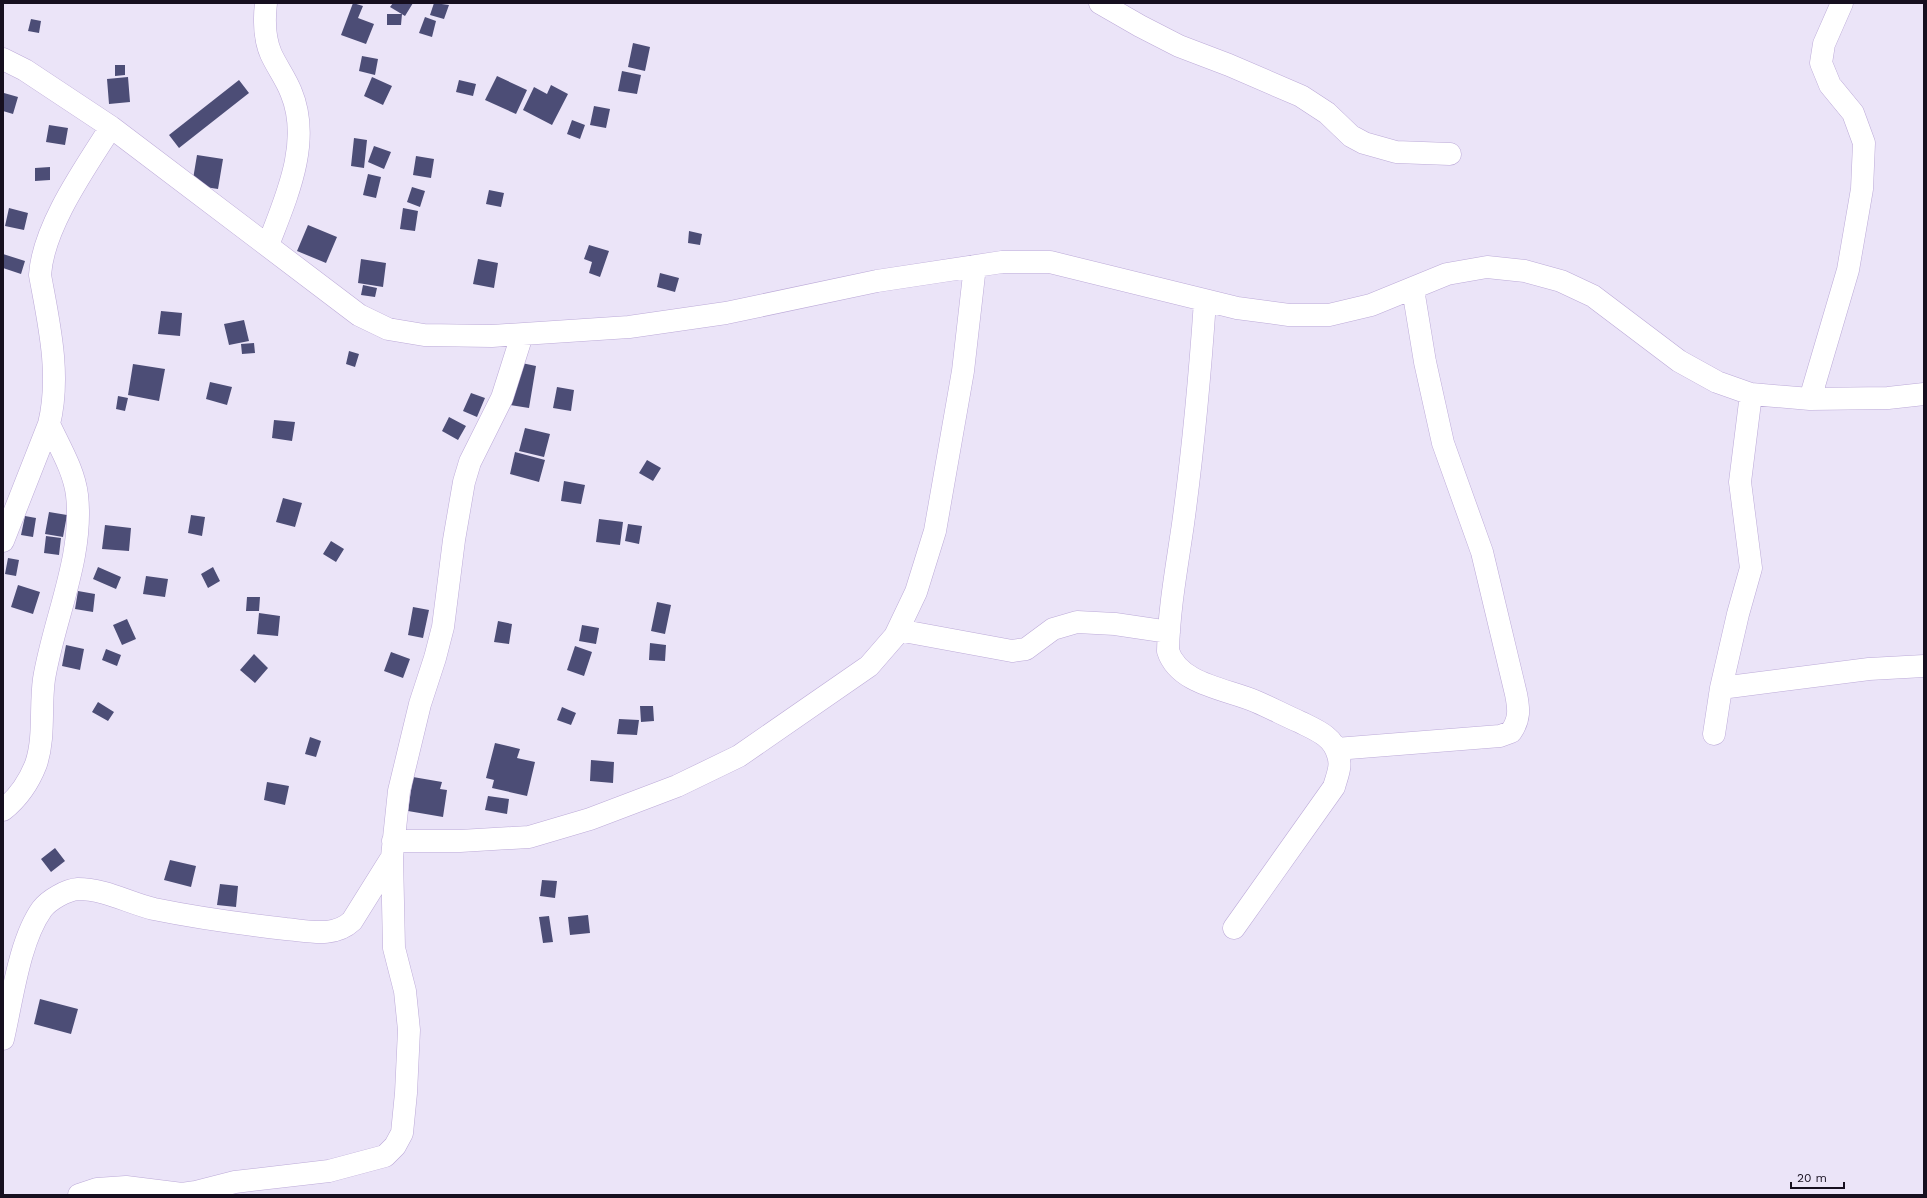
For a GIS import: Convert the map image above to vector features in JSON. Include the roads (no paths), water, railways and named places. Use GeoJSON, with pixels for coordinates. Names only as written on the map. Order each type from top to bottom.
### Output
{"type":"FeatureCollection","features":[{"type":"Feature","properties":{"kind":"street"},"geometry":{"type":"LineString","coordinates":[[266,3],[265,34],[270,53],[291,92],[298,120],[298,146],[292,176],[268,245]]}},
{"type":"Feature","properties":{"kind":"street"},"geometry":{"type":"LineString","coordinates":[[1100,3],[1179,46],[1229,65],[1301,96],[1327,113],[1351,136],[1364,143],[1396,152],[1450,154]]}},
{"type":"Feature","properties":{"kind":"street"},"geometry":{"type":"LineString","coordinates":[[1810,399],[1848,270],[1862,189],[1864,143],[1853,114],[1830,85],[1821,63],[1824,44],[1842,3]]}},
{"type":"Feature","properties":{"kind":"street"},"geometry":{"type":"LineString","coordinates":[[3,59],[25,70],[111,127],[358,315],[388,329],[424,335],[522,335],[629,327],[726,312],[877,281],[1002,262],[1050,262],[1237,308],[1289,315],[1329,315],[1371,305],[1413,290],[1447,274],[1487,268],[1525,271],[1560,281],[1593,296],[1679,361],[1717,382],[1751,394],[1810,399],[1888,398],[1924,394]]}},
{"type":"Feature","properties":{"kind":"street"},"geometry":{"type":"LineString","coordinates":[[3,541],[49,424],[54,404],[55,373],[40,275],[41,259],[46,240],[80,175],[111,127]]}},
{"type":"Feature","properties":{"kind":"street"},"geometry":{"type":"LineString","coordinates":[[392,849],[460,841],[529,836],[590,818],[677,786],[739,756],[802,714],[869,666],[895,636],[898,630],[916,592],[936,531],[963,371],[975,266]]}},
{"type":"Feature","properties":{"kind":"street"},"geometry":{"type":"LineString","coordinates":[[1336,749],[1500,736],[1512,732],[1518,723],[1519,710],[1516,694],[1482,552],[1443,443],[1425,362],[1413,290]]}},
{"type":"Feature","properties":{"kind":"street"},"geometry":{"type":"LineString","coordinates":[[1206,301],[1200,379],[1169,632],[1168,651],[1171,661],[1190,677],[1256,701],[1324,734],[1336,749],[1340,769],[1334,787],[1234,928]]}},
{"type":"Feature","properties":{"kind":"street"},"geometry":{"type":"LineString","coordinates":[[78,1195],[97,1189],[126,1187],[182,1194],[242,1181],[329,1170],[385,1156],[395,1146],[402,1133],[406,1093],[409,1030],[404,991],[394,948],[392,849],[399,791],[420,704],[435,658],[443,626],[464,482],[470,462],[502,398],[522,335]]}},
{"type":"Feature","properties":{"kind":"street"},"geometry":{"type":"LineString","coordinates":[[1714,734],[1721,688],[1751,568],[1740,482],[1751,394]]}},
{"type":"Feature","properties":{"kind":"street"},"geometry":{"type":"LineString","coordinates":[[3,810],[29,781],[36,762],[42,721],[44,681],[53,638],[71,570],[77,531],[77,494],[68,465],[49,424]]}},
{"type":"Feature","properties":{"kind":"street"},"geometry":{"type":"LineString","coordinates":[[898,630],[1012,651],[1026,649],[1052,629],[1077,622],[1115,624],[1169,632]]}},
{"type":"Feature","properties":{"kind":"street"},"geometry":{"type":"LineString","coordinates":[[1721,688],[1869,669],[1924,666]]}},
{"type":"Feature","properties":{"kind":"street"},"geometry":{"type":"LineString","coordinates":[[3,1039],[25,945],[43,908],[60,895],[76,889],[95,890],[152,908],[196,917],[242,924],[334,932],[344,928],[352,921],[392,849]]}}]}
